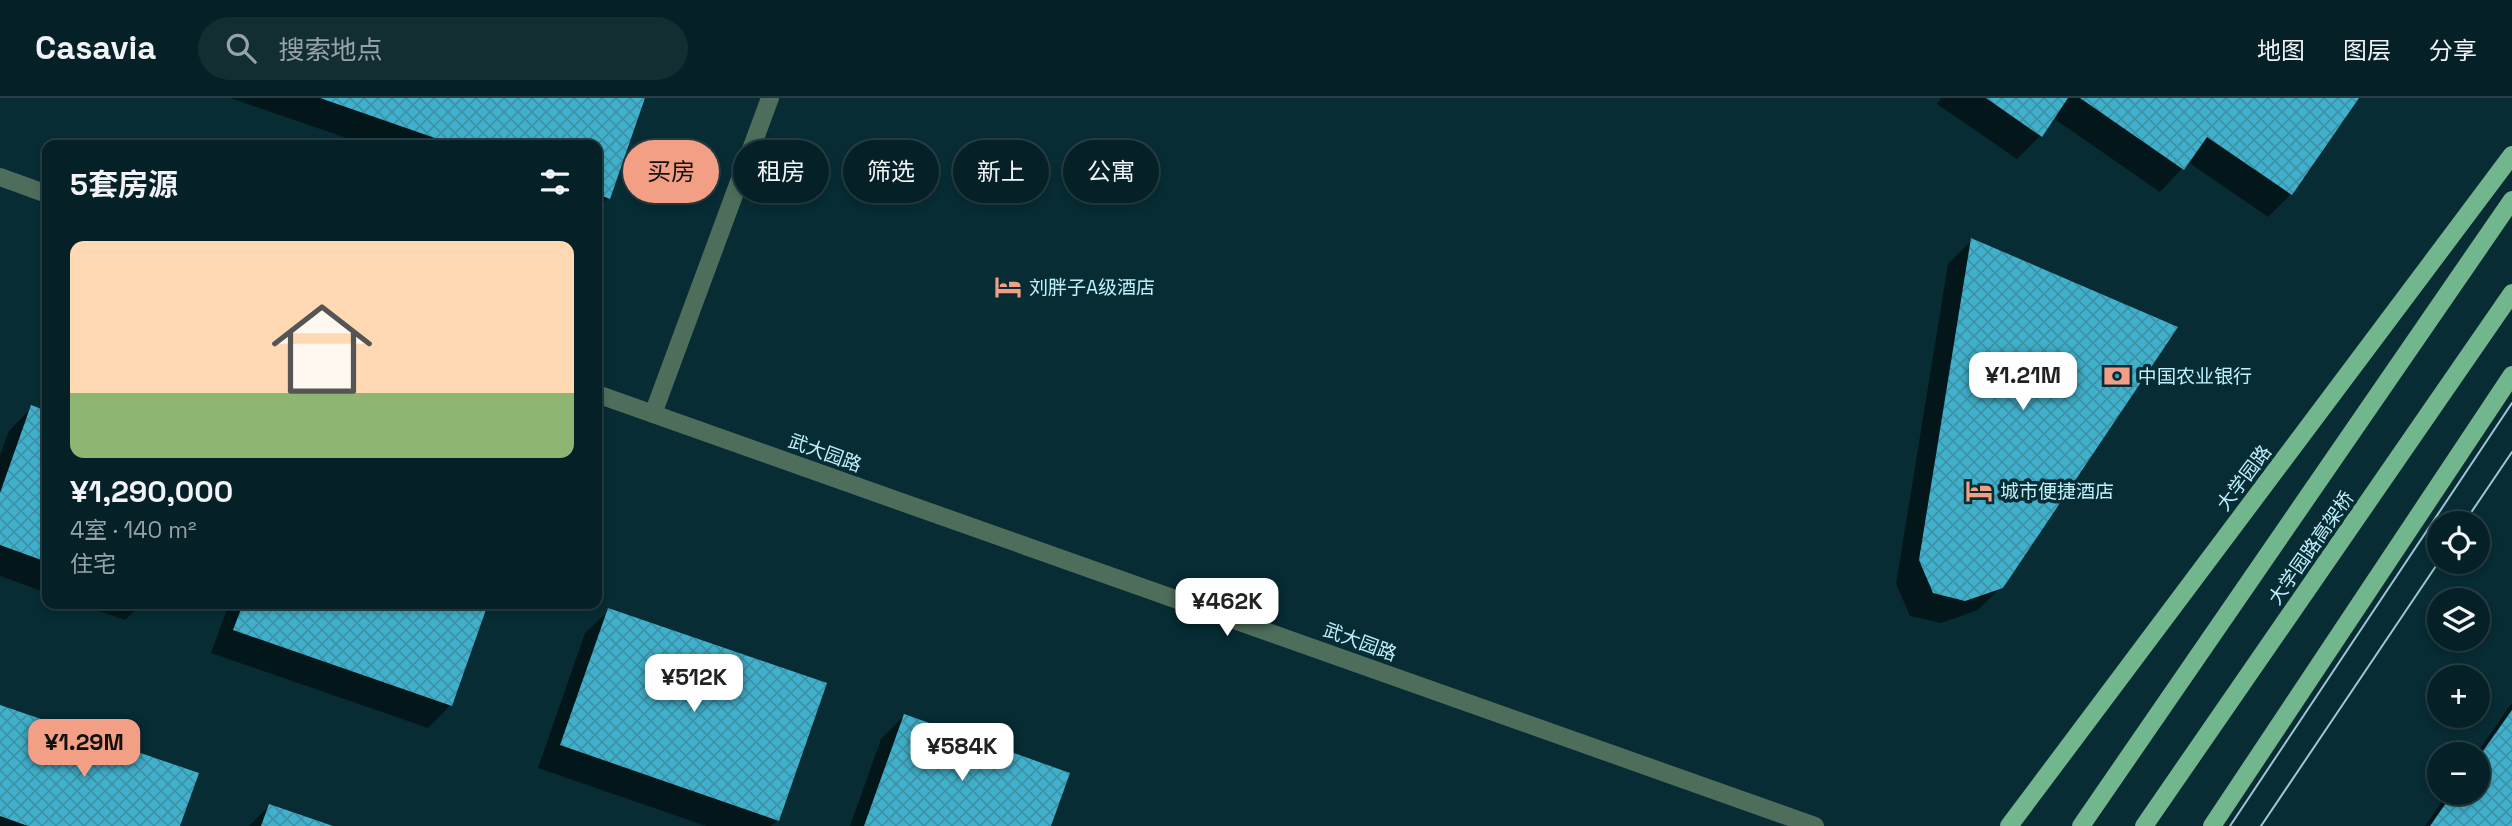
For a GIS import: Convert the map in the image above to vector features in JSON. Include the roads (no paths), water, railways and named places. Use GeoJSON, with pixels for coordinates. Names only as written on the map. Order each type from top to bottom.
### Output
{"type":"FeatureCollection","features":[{"type":"Feature","properties":{"kind":"main road","name":"大学园路"},"geometry":{"type":"LineString","coordinates":[[2009,826],[2512,155]]}},
{"type":"Feature","properties":{"kind":"main road"},"geometry":{"type":"LineString","coordinates":[[2081,826],[2512,200]]}},
{"type":"Feature","properties":{"kind":"main road","name":"大学园路高架桥"},"geometry":{"type":"LineString","coordinates":[[2144,826],[2512,293]]}},
{"type":"Feature","properties":{"kind":"main road"},"geometry":{"type":"LineString","coordinates":[[2212,826],[2512,375]]}},
{"type":"Feature","properties":{"kind":"street"},"geometry":{"type":"LineString","coordinates":[[653,414],[770,98]]}},
{"type":"Feature","properties":{"kind":"street"},"geometry":{"type":"LineString","coordinates":[[0,177],[42,192]]}},
{"type":"Feature","properties":{"kind":"street","name":"武大园路"},"geometry":{"type":"LineString","coordinates":[[602,396],[1815,826]]}},
{"type":"Feature","properties":{"kind":"tram line"},"geometry":{"type":"LineString","coordinates":[[2230,826],[2512,403]]}},
{"type":"Feature","properties":{"kind":"tram line"},"geometry":{"type":"LineString","coordinates":[[2472,511],[2512,452]]}},
{"type":"Feature","properties":{"kind":"tram line"},"geometry":{"type":"LineString","coordinates":[[2261,826],[2431,574]]}},
{"type":"Feature","properties":{"kind":"place","name":"刘胖子A级酒店"},"geometry":{"type":"Point","coordinates":[1008,287]}},
{"type":"Feature","properties":{"kind":"place","name":"中国农业银行"},"geometry":{"type":"Point","coordinates":[2117,376]}},
{"type":"Feature","properties":{"kind":"place","name":"城市便捷酒店"},"geometry":{"type":"Point","coordinates":[1979,491]}}]}
